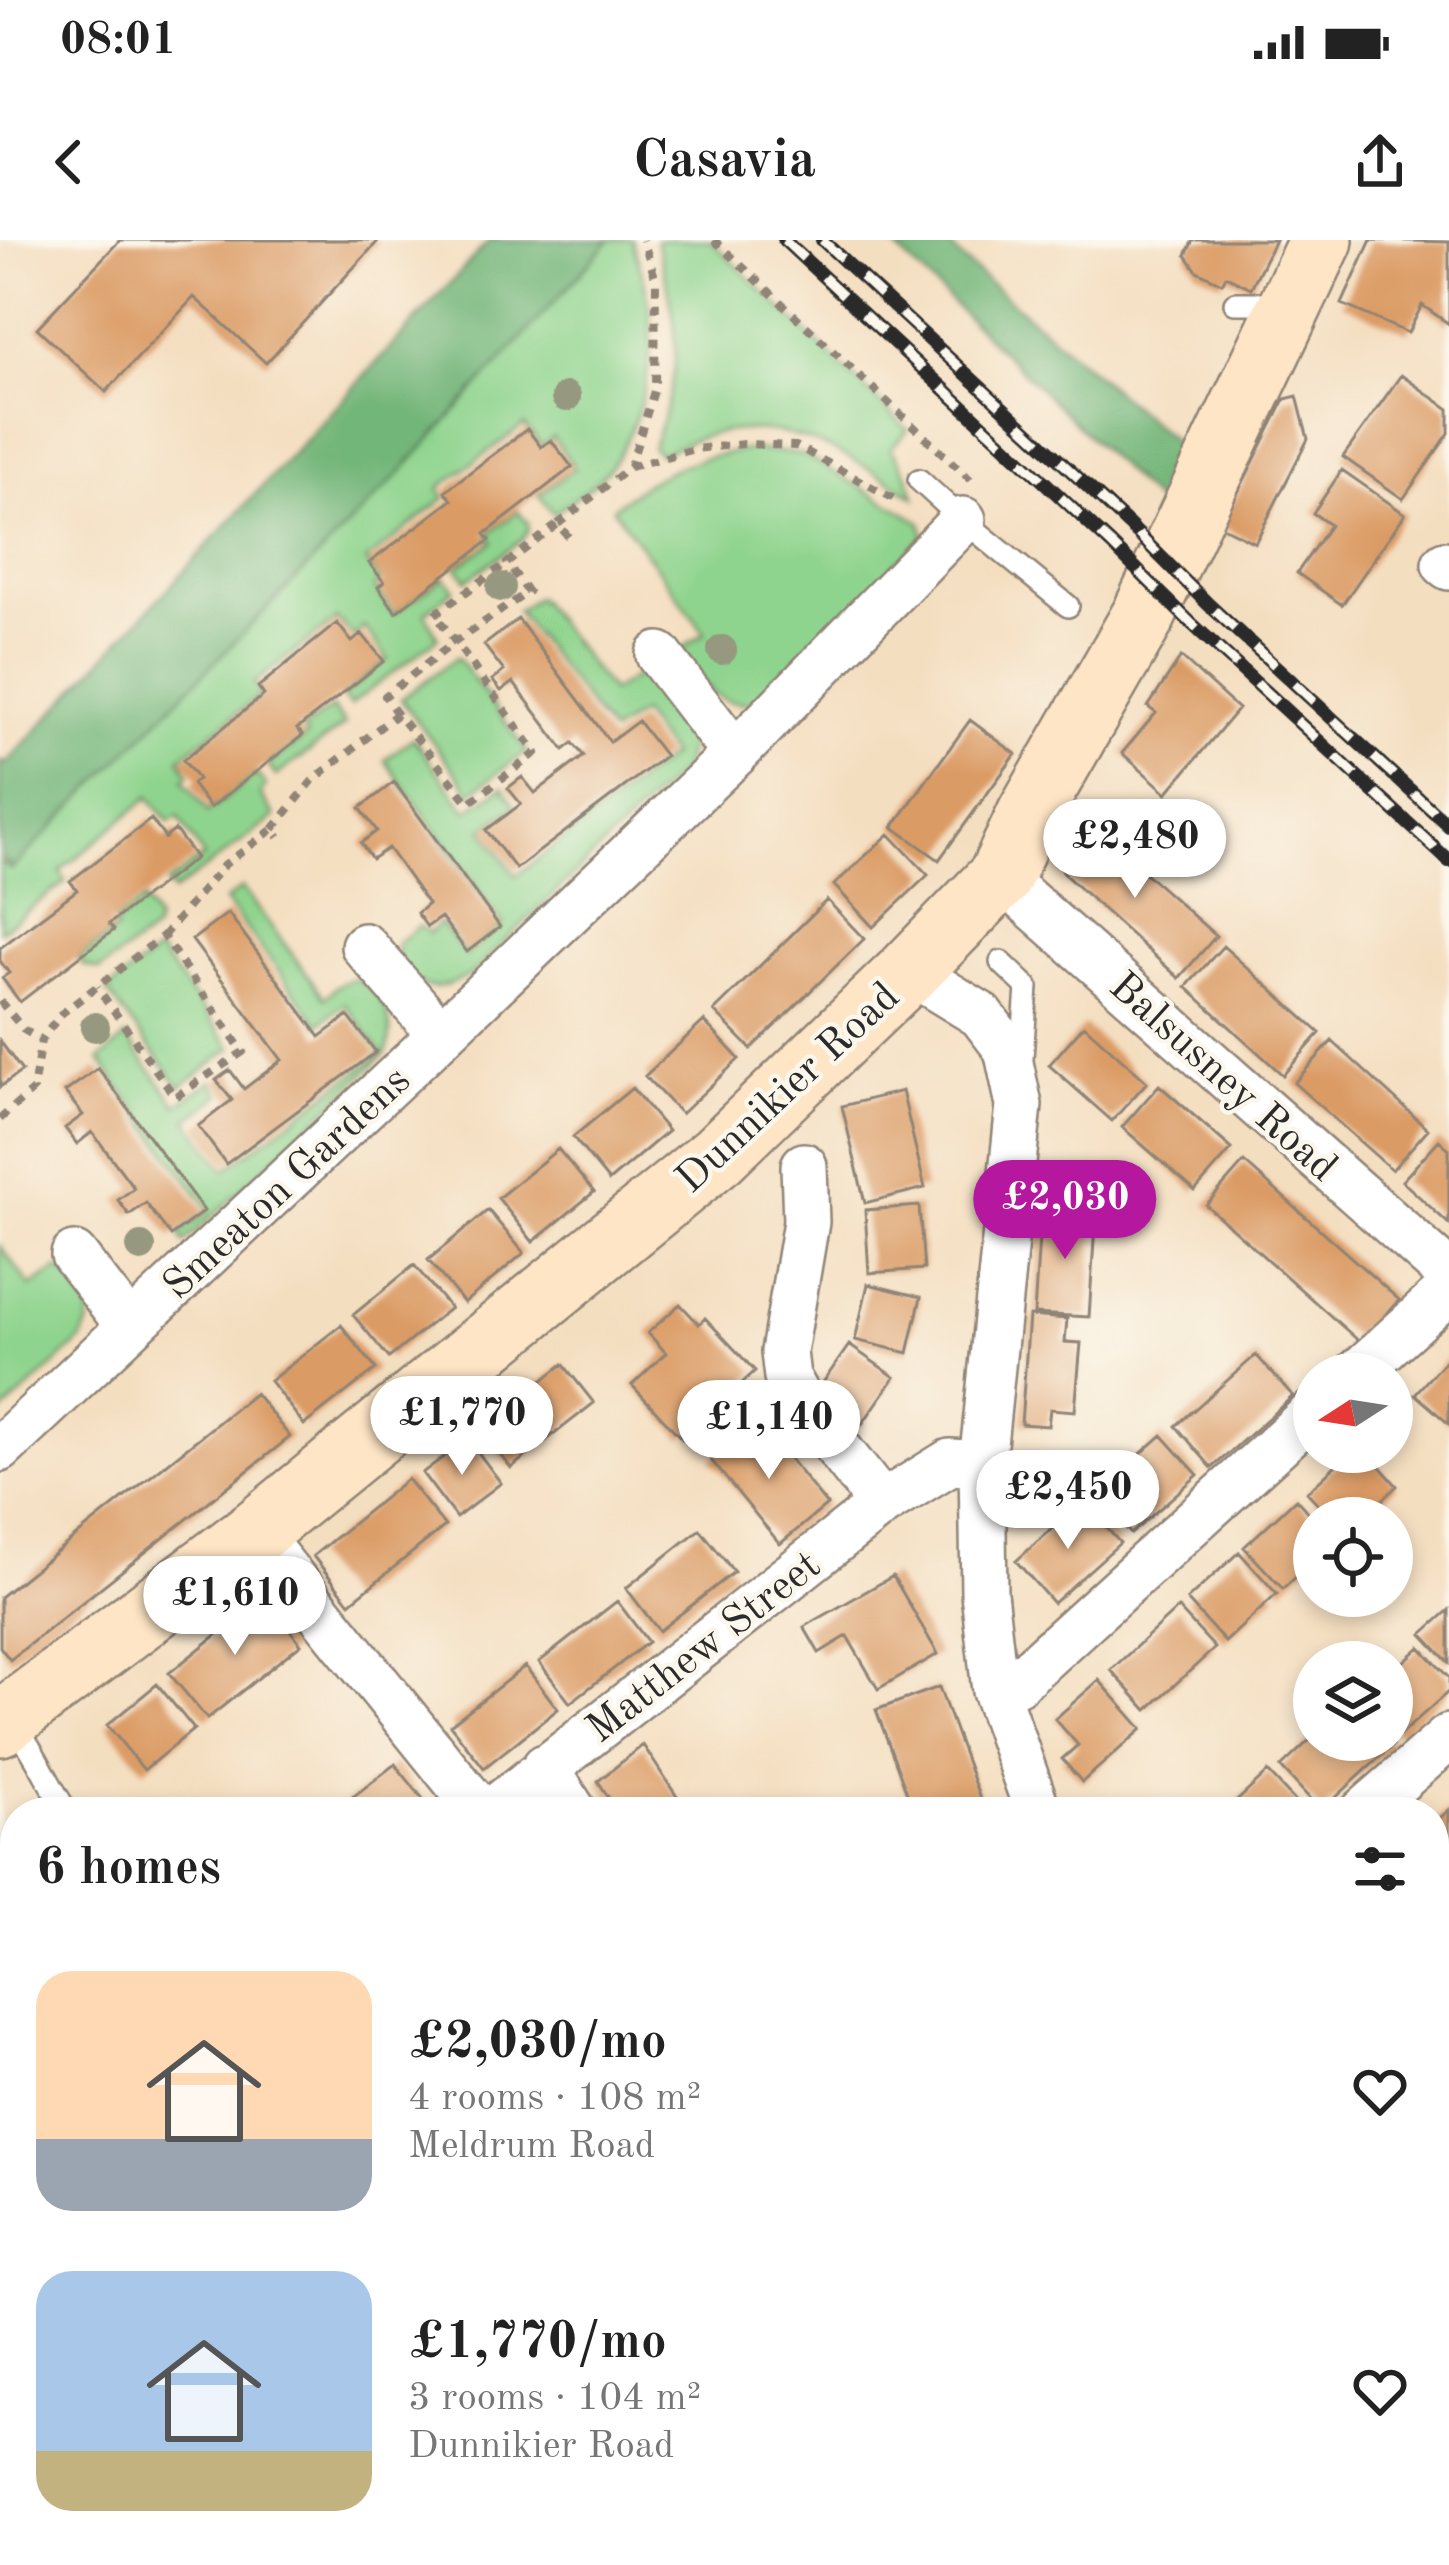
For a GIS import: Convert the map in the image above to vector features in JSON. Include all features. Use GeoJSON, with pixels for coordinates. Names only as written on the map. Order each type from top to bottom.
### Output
{"type":"FeatureCollection","features":[{"type":"Feature","properties":{"kind":"street","name":"Dunnikier Road"},"geometry":{"type":"LineString","coordinates":[[3,1716],[255,1532],[718,1154],[1000,877],[1029,814],[1143,617],[1260,309],[1322,240]]}},
{"type":"Feature","properties":{"kind":"street","name":"Smeaton Gardens"},"geometry":{"type":"LineString","coordinates":[[0,1449],[735,754],[975,508]]}},
{"type":"Feature","properties":{"kind":"street"},"geometry":{"type":"LineString","coordinates":[[659,655],[735,754]]}},
{"type":"Feature","properties":{"kind":"street","name":"Balsusney Road"},"geometry":{"type":"LineString","coordinates":[[1000,877],[1449,1274]]}},
{"type":"Feature","properties":{"kind":"street","name":"Smeaton Gardens"},"geometry":{"type":"LineString","coordinates":[[364,946],[441,1035]]}},
{"type":"Feature","properties":{"kind":"street"},"geometry":{"type":"LineString","coordinates":[[909,971],[980,1015],[1007,1049],[1019,1105],[982,1464],[984,1593],[995,1691],[1033,1797]]}},
{"type":"Feature","properties":{"kind":"street"},"geometry":{"type":"LineString","coordinates":[[804,1166],[806,1222],[784,1352],[787,1377],[882,1504]]}},
{"type":"Feature","properties":{"kind":"street","name":"Smeaton Gardens"},"geometry":{"type":"LineString","coordinates":[[74,1256],[129,1326]]}},
{"type":"Feature","properties":{"kind":"street"},"geometry":{"type":"LineString","coordinates":[[1379,1353],[1449,1290]]}},
{"type":"Feature","properties":{"kind":"street"},"geometry":{"type":"LineString","coordinates":[[995,1691],[1016,1682],[1293,1431]]}},
{"type":"Feature","properties":{"kind":"street","name":"Matthew Street"},"geometry":{"type":"LineString","coordinates":[[509,1797],[882,1504],[950,1462],[982,1464]]}},
{"type":"Feature","properties":{"kind":"street"},"geometry":{"type":"LineString","coordinates":[[255,1532],[469,1797]]}},
{"type":"Feature","properties":{"kind":"street"},"geometry":{"type":"LineString","coordinates":[[1381,1797],[1449,1737]]}},
{"type":"Feature","properties":{"kind":"street"},"geometry":{"type":"LineString","coordinates":[[545,1767],[564,1797]]}},
{"type":"Feature","properties":{"kind":"lane"},"geometry":{"type":"LineString","coordinates":[[919,480],[975,508],[1068,606]]}},
{"type":"Feature","properties":{"kind":"lane"},"geometry":{"type":"LineString","coordinates":[[1000,962],[1027,987],[1019,1105]]}},
{"type":"Feature","properties":{"kind":"lane"},"geometry":{"type":"LineString","coordinates":[[3,1716],[31,1744],[57,1797]]}},
{"type":"Feature","properties":{"kind":"path"},"geometry":{"type":"LineString","coordinates":[[630,467],[655,388],[656,280],[643,240]]}},
{"type":"Feature","properties":{"kind":"path"},"geometry":{"type":"LineString","coordinates":[[714,240],[975,508]]}},
{"type":"Feature","properties":{"kind":"path"},"geometry":{"type":"LineString","coordinates":[[507,562],[528,592],[455,642],[386,696],[469,803],[536,753],[455,642],[435,614],[630,467],[694,448],[796,446],[912,509],[975,508]]}},
{"type":"Feature","properties":{"kind":"path"},"geometry":{"type":"LineString","coordinates":[[558,524],[570,538]]}},
{"type":"Feature","properties":{"kind":"path"},"geometry":{"type":"LineString","coordinates":[[0,1119],[33,1090],[41,1040],[61,1014],[163,937],[224,865],[276,833],[314,780],[397,714]]}},
{"type":"Feature","properties":{"kind":"path"},"geometry":{"type":"LineString","coordinates":[[97,987],[176,1097],[244,1052],[163,937]]}},
{"type":"Feature","properties":{"kind":"path"},"geometry":{"type":"LineString","coordinates":[[0,1001],[24,1030],[41,1040]]}},
{"type":"Feature","properties":{"kind":"green space"},"geometry":{"type":"Polygon","coordinates":[[[490,240],[610,240],[402,471],[13,868],[0,857],[0,760],[6,764],[490,240]]]}},
{"type":"Feature","properties":{"kind":"green space"},"geometry":{"type":"Polygon","coordinates":[[[608,240],[632,240],[649,302],[651,342],[634,422],[605,473],[553,514],[539,495],[575,468],[553,437],[542,445],[524,425],[439,488],[445,498],[366,561],[380,581],[374,587],[394,614],[444,577],[454,589],[425,613],[438,638],[350,705],[342,697],[388,659],[364,627],[354,637],[337,619],[254,683],[260,695],[180,758],[189,774],[184,780],[208,812],[257,774],[266,786],[260,794],[275,817],[173,892],[167,884],[204,857],[178,816],[169,822],[149,797],[60,871],[66,882],[0,931],[0,862],[11,870],[608,240]]]}},
{"type":"Feature","properties":{"kind":"green space"},"geometry":{"type":"Polygon","coordinates":[[[656,240],[710,240],[908,430],[891,448],[915,497],[841,453],[789,435],[734,431],[698,438],[660,454],[652,448],[670,393],[675,345],[670,296],[656,240]]]}},
{"type":"Feature","properties":{"kind":"green space"},"geometry":{"type":"Polygon","coordinates":[[[888,240],[945,240],[1192,457],[1171,517],[888,240]]]}},
{"type":"Feature","properties":{"kind":"green space"},"geometry":{"type":"Polygon","coordinates":[[[752,449],[804,455],[921,522],[924,535],[769,696],[738,703],[715,694],[697,675],[682,648],[705,633],[613,508],[678,467],[752,449]]]}},
{"type":"Feature","properties":{"kind":"green space"},"geometry":{"type":"Polygon","coordinates":[[[518,511],[528,523],[522,540],[467,580],[457,567],[493,542],[489,534],[518,511]]]}},
{"type":"Feature","properties":{"kind":"green space"},"geometry":{"type":"Polygon","coordinates":[[[537,597],[611,692],[648,668],[688,725],[684,768],[469,976],[431,988],[398,966],[397,943],[419,926],[429,933],[440,923],[466,955],[503,924],[385,760],[413,738],[467,811],[503,787],[515,806],[483,829],[516,876],[671,756],[640,713],[611,734],[517,611],[537,597]]]}},
{"type":"Feature","properties":{"kind":"green space"},"geometry":{"type":"Polygon","coordinates":[[[457,657],[527,751],[471,793],[401,699],[457,657]]]}},
{"type":"Feature","properties":{"kind":"green space"},"geometry":{"type":"Polygon","coordinates":[[[332,708],[345,725],[276,776],[268,765],[307,736],[303,729],[332,708]]]}},
{"type":"Feature","properties":{"kind":"green space"},"geometry":{"type":"Polygon","coordinates":[[[242,888],[325,998],[351,979],[372,990],[385,1008],[389,1042],[386,1053],[184,1243],[180,1233],[210,1210],[100,1060],[126,1037],[177,1105],[212,1081],[221,1095],[188,1120],[225,1170],[382,1053],[345,1004],[319,1024],[225,901],[242,888]]]}},
{"type":"Feature","properties":{"kind":"green space"},"geometry":{"type":"Polygon","coordinates":[[[144,901],[156,921],[155,930],[100,970],[84,966],[78,959],[116,931],[115,923],[144,901]]]}},
{"type":"Feature","properties":{"kind":"green space"},"geometry":{"type":"Polygon","coordinates":[[[158,951],[232,1048],[180,1087],[107,991],[158,951]]]}},
{"type":"Feature","properties":{"kind":"green space"},"geometry":{"type":"Polygon","coordinates":[[[0,1246],[31,1287],[59,1269],[90,1298],[89,1323],[82,1339],[0,1415],[0,1246]]]}},
{"type":"Feature","properties":{"kind":"building"},"geometry":{"type":"Polygon","coordinates":[[[120,240],[379,240],[266,363],[194,297],[106,392],[37,328],[120,240]]]}},
{"type":"Feature","properties":{"kind":"building"},"geometry":{"type":"Polygon","coordinates":[[[1193,240],[1275,240],[1251,288],[1226,276],[1222,283],[1197,271],[1186,255],[1193,240]]]}},
{"type":"Feature","properties":{"kind":"building"},"geometry":{"type":"Polygon","coordinates":[[[1371,240],[1449,242],[1449,324],[1422,305],[1408,333],[1342,304],[1371,240]]]}},
{"type":"Feature","properties":{"kind":"building"},"geometry":{"type":"Polygon","coordinates":[[[1401,375],[1449,409],[1449,433],[1403,499],[1343,457],[1401,375]]]}},
{"type":"Feature","properties":{"kind":"building"},"geometry":{"type":"Polygon","coordinates":[[[1297,396],[1308,439],[1255,543],[1221,526],[1285,399],[1297,396]]]}},
{"type":"Feature","properties":{"kind":"building"},"geometry":{"type":"Polygon","coordinates":[[[527,429],[541,447],[551,440],[572,467],[485,534],[490,540],[396,612],[378,587],[384,582],[369,563],[452,500],[445,491],[527,429]]]}},
{"type":"Feature","properties":{"kind":"building"},"geometry":{"type":"Polygon","coordinates":[[[1342,470],[1405,514],[1342,605],[1297,573],[1330,525],[1313,513],[1342,470]]]}},
{"type":"Feature","properties":{"kind":"building"},"geometry":{"type":"Polygon","coordinates":[[[518,619],[610,742],[638,721],[665,756],[516,869],[486,830],[521,804],[508,788],[522,777],[535,793],[584,756],[573,743],[564,750],[513,682],[501,691],[492,680],[504,671],[484,645],[518,619]]]}},
{"type":"Feature","properties":{"kind":"building"},"geometry":{"type":"Polygon","coordinates":[[[337,623],[352,642],[362,634],[384,661],[297,729],[303,735],[210,808],[192,784],[198,779],[183,760],[264,695],[258,687],[337,623]]]}},
{"type":"Feature","properties":{"kind":"building"},"geometry":{"type":"Polygon","coordinates":[[[1181,657],[1238,709],[1167,793],[1122,753],[1156,713],[1148,707],[1181,657]]]}},
{"type":"Feature","properties":{"kind":"building"},"geometry":{"type":"Polygon","coordinates":[[[970,720],[1016,754],[939,860],[893,827],[970,720]]]}},
{"type":"Feature","properties":{"kind":"building"},"geometry":{"type":"Polygon","coordinates":[[[394,782],[500,927],[467,952],[441,917],[427,927],[417,913],[428,904],[388,848],[372,859],[361,843],[377,831],[360,808],[394,782]]]}},
{"type":"Feature","properties":{"kind":"building"},"geometry":{"type":"Polygon","coordinates":[[[151,819],[165,838],[175,830],[196,858],[109,924],[114,930],[20,1002],[2,978],[9,973],[0,961],[0,948],[77,890],[70,881],[151,819]]]}},
{"type":"Feature","properties":{"kind":"building"},"geometry":{"type":"Polygon","coordinates":[[[1085,820],[1216,936],[1179,978],[1065,875],[1061,867],[1085,820]]]}},
{"type":"Feature","properties":{"kind":"building"},"geometry":{"type":"Polygon","coordinates":[[[889,834],[928,875],[873,927],[834,885],[889,834]]]}},
{"type":"Feature","properties":{"kind":"building"},"geometry":{"type":"Polygon","coordinates":[[[827,900],[864,939],[751,1049],[714,1011],[827,900]]]}},
{"type":"Feature","properties":{"kind":"building"},"geometry":{"type":"Polygon","coordinates":[[[228,913],[320,1037],[348,1016],[376,1052],[226,1164],[198,1126],[232,1100],[216,1080],[230,1070],[244,1089],[282,1060],[192,940],[228,913]]]}},
{"type":"Feature","properties":{"kind":"building"},"geometry":{"type":"Polygon","coordinates":[[[1223,946],[1320,1033],[1283,1075],[1186,987],[1223,946]]]}},
{"type":"Feature","properties":{"kind":"building"},"geometry":{"type":"Polygon","coordinates":[[[704,1021],[739,1059],[681,1114],[645,1076],[704,1021]]]}},
{"type":"Feature","properties":{"kind":"building"},"geometry":{"type":"Polygon","coordinates":[[[1084,1025],[1147,1082],[1112,1121],[1049,1065],[1084,1025]]]}},
{"type":"Feature","properties":{"kind":"building"},"geometry":{"type":"Polygon","coordinates":[[[0,1041],[22,1071],[0,1087],[0,1041]]]}},
{"type":"Feature","properties":{"kind":"building"},"geometry":{"type":"Polygon","coordinates":[[[1332,1041],[1428,1129],[1392,1170],[1294,1083],[1332,1041]]]}},
{"type":"Feature","properties":{"kind":"building"},"geometry":{"type":"Polygon","coordinates":[[[98,1068],[204,1211],[171,1236],[146,1203],[129,1215],[118,1200],[134,1188],[92,1132],[77,1144],[65,1128],[83,1115],[65,1092],[98,1068]]]}},
{"type":"Feature","properties":{"kind":"building"},"geometry":{"type":"Polygon","coordinates":[[[1159,1085],[1232,1149],[1195,1191],[1122,1127],[1159,1085]]]}},
{"type":"Feature","properties":{"kind":"building"},"geometry":{"type":"Polygon","coordinates":[[[632,1088],[668,1131],[609,1181],[573,1137],[632,1088]]]}},
{"type":"Feature","properties":{"kind":"building"},"geometry":{"type":"Polygon","coordinates":[[[902,1091],[925,1188],[865,1203],[842,1106],[902,1091]]]}},
{"type":"Feature","properties":{"kind":"building"},"geometry":{"type":"Polygon","coordinates":[[[1439,1140],[1449,1149],[1449,1224],[1402,1181],[1439,1140]]]}},
{"type":"Feature","properties":{"kind":"building"},"geometry":{"type":"Polygon","coordinates":[[[558,1149],[594,1192],[533,1242],[498,1198],[558,1149]]]}},
{"type":"Feature","properties":{"kind":"building"},"geometry":{"type":"Polygon","coordinates":[[[1244,1162],[1399,1300],[1361,1343],[1206,1205],[1244,1162]]]}},
{"type":"Feature","properties":{"kind":"building"},"geometry":{"type":"Polygon","coordinates":[[[919,1206],[924,1269],[869,1273],[865,1210],[919,1206]]]}},
{"type":"Feature","properties":{"kind":"building"},"geometry":{"type":"Polygon","coordinates":[[[1041,1207],[1096,1210],[1089,1317],[1034,1314],[1041,1207]]]}},
{"type":"Feature","properties":{"kind":"building"},"geometry":{"type":"Polygon","coordinates":[[[488,1210],[524,1253],[464,1303],[428,1260],[488,1210]]]}},
{"type":"Feature","properties":{"kind":"building"},"geometry":{"type":"Polygon","coordinates":[[[414,1265],[450,1308],[389,1358],[353,1315],[414,1265]]]}},
{"type":"Feature","properties":{"kind":"building"},"geometry":{"type":"Polygon","coordinates":[[[868,1284],[921,1297],[908,1353],[855,1340],[868,1284]]]}},
{"type":"Feature","properties":{"kind":"building"},"geometry":{"type":"Polygon","coordinates":[[[680,1304],[699,1324],[705,1318],[755,1371],[682,1439],[632,1385],[666,1353],[648,1333],[680,1304]]]}},
{"type":"Feature","properties":{"kind":"building"},"geometry":{"type":"Polygon","coordinates":[[[1029,1316],[1067,1319],[1065,1342],[1081,1343],[1075,1411],[1050,1409],[1048,1426],[1021,1424],[1029,1316]]]}},
{"type":"Feature","properties":{"kind":"building"},"geometry":{"type":"Polygon","coordinates":[[[341,1325],[376,1369],[304,1425],[270,1381],[341,1325]]]}},
{"type":"Feature","properties":{"kind":"building"},"geometry":{"type":"Polygon","coordinates":[[[849,1345],[895,1377],[860,1427],[815,1394],[849,1345]]]}},
{"type":"Feature","properties":{"kind":"building"},"geometry":{"type":"Polygon","coordinates":[[[1256,1355],[1293,1396],[1212,1468],[1176,1426],[1256,1355]]]}},
{"type":"Feature","properties":{"kind":"building"},"geometry":{"type":"Polygon","coordinates":[[[1449,1356],[1449,1424],[1415,1394],[1449,1356]]]}},
{"type":"Feature","properties":{"kind":"building"},"geometry":{"type":"Polygon","coordinates":[[[563,1364],[594,1403],[511,1468],[481,1429],[563,1364]]]}},
{"type":"Feature","properties":{"kind":"building"},"geometry":{"type":"Polygon","coordinates":[[[255,1393],[290,1437],[10,1660],[0,1647],[0,1597],[255,1393]]]}},
{"type":"Feature","properties":{"kind":"building"},"geometry":{"type":"Polygon","coordinates":[[[759,1421],[827,1505],[780,1544],[711,1460],[759,1421]]]}},
{"type":"Feature","properties":{"kind":"building"},"geometry":{"type":"Polygon","coordinates":[[[1162,1435],[1198,1475],[1131,1534],[1095,1494],[1162,1435]]]}},
{"type":"Feature","properties":{"kind":"building"},"geometry":{"type":"Polygon","coordinates":[[[468,1439],[501,1483],[456,1518],[422,1473],[468,1439]]]}},
{"type":"Feature","properties":{"kind":"building"},"geometry":{"type":"Polygon","coordinates":[[[1327,1473],[1386,1473],[1397,1486],[1385,1497],[1312,1497],[1307,1492],[1327,1473]]]}},
{"type":"Feature","properties":{"kind":"building"},"geometry":{"type":"Polygon","coordinates":[[[407,1479],[445,1526],[350,1603],[313,1556],[407,1479]]]}},
{"type":"Feature","properties":{"kind":"building"},"geometry":{"type":"Polygon","coordinates":[[[1083,1501],[1120,1543],[1053,1603],[1016,1561],[1083,1501]]]}},
{"type":"Feature","properties":{"kind":"building"},"geometry":{"type":"Polygon","coordinates":[[[1293,1502],[1293,1580],[1283,1589],[1244,1547],[1293,1502]]]}},
{"type":"Feature","properties":{"kind":"building"},"geometry":{"type":"Polygon","coordinates":[[[700,1529],[734,1572],[659,1631],[626,1588],[700,1529]]]}},
{"type":"Feature","properties":{"kind":"building"},"geometry":{"type":"Polygon","coordinates":[[[1239,1552],[1277,1594],[1225,1642],[1187,1600],[1239,1552]]]}},
{"type":"Feature","properties":{"kind":"building"},"geometry":{"type":"Polygon","coordinates":[[[893,1576],[938,1654],[878,1689],[847,1636],[819,1653],[804,1627],[893,1576]]]}},
{"type":"Feature","properties":{"kind":"building"},"geometry":{"type":"Polygon","coordinates":[[[264,1597],[301,1644],[207,1719],[169,1673],[264,1597]]]}},
{"type":"Feature","properties":{"kind":"building"},"geometry":{"type":"Polygon","coordinates":[[[617,1601],[648,1642],[570,1703],[539,1662],[617,1601]]]}},
{"type":"Feature","properties":{"kind":"building"},"geometry":{"type":"Polygon","coordinates":[[[1178,1608],[1215,1648],[1147,1710],[1111,1670],[1178,1608]]]}},
{"type":"Feature","properties":{"kind":"building"},"geometry":{"type":"Polygon","coordinates":[[[1449,1610],[1449,1663],[1422,1634],[1449,1610]]]}},
{"type":"Feature","properties":{"kind":"building"},"geometry":{"type":"Polygon","coordinates":[[[1420,1647],[1449,1678],[1449,1691],[1413,1723],[1413,1653],[1420,1647]]]}},
{"type":"Feature","properties":{"kind":"building"},"geometry":{"type":"Polygon","coordinates":[[[525,1666],[558,1709],[484,1768],[450,1725],[525,1666]]]}},
{"type":"Feature","properties":{"kind":"building"},"geometry":{"type":"Polygon","coordinates":[[[1099,1680],[1142,1729],[1082,1782],[1062,1759],[1078,1745],[1055,1719],[1099,1680]]]}},
{"type":"Feature","properties":{"kind":"building"},"geometry":{"type":"Polygon","coordinates":[[[157,1684],[194,1729],[144,1770],[107,1725],[157,1684]]]}},
{"type":"Feature","properties":{"kind":"building"},"geometry":{"type":"Polygon","coordinates":[[[939,1687],[979,1797],[908,1797],[876,1710],[939,1687]]]}},
{"type":"Feature","properties":{"kind":"building"},"geometry":{"type":"Polygon","coordinates":[[[643,1745],[677,1797],[608,1797],[598,1781],[643,1745]]]}},
{"type":"Feature","properties":{"kind":"building"},"geometry":{"type":"Polygon","coordinates":[[[1293,1756],[1293,1761],[1376,1761],[1336,1797],[1308,1797],[1281,1767],[1293,1756]]]}},
{"type":"Feature","properties":{"kind":"building"},"geometry":{"type":"Polygon","coordinates":[[[395,1764],[421,1797],[352,1797],[395,1764]]]}},
{"type":"Feature","properties":{"kind":"building"},"geometry":{"type":"Polygon","coordinates":[[[1268,1772],[1291,1797],[1241,1797],[1268,1772]]]}},
{"type":"Feature","properties":{"kind":"railway"},"geometry":{"type":"LineString","coordinates":[[784,240],[1449,861]]}},
{"type":"Feature","properties":{"kind":"railway"},"geometry":{"type":"LineString","coordinates":[[822,240],[1449,826]]}}]}
